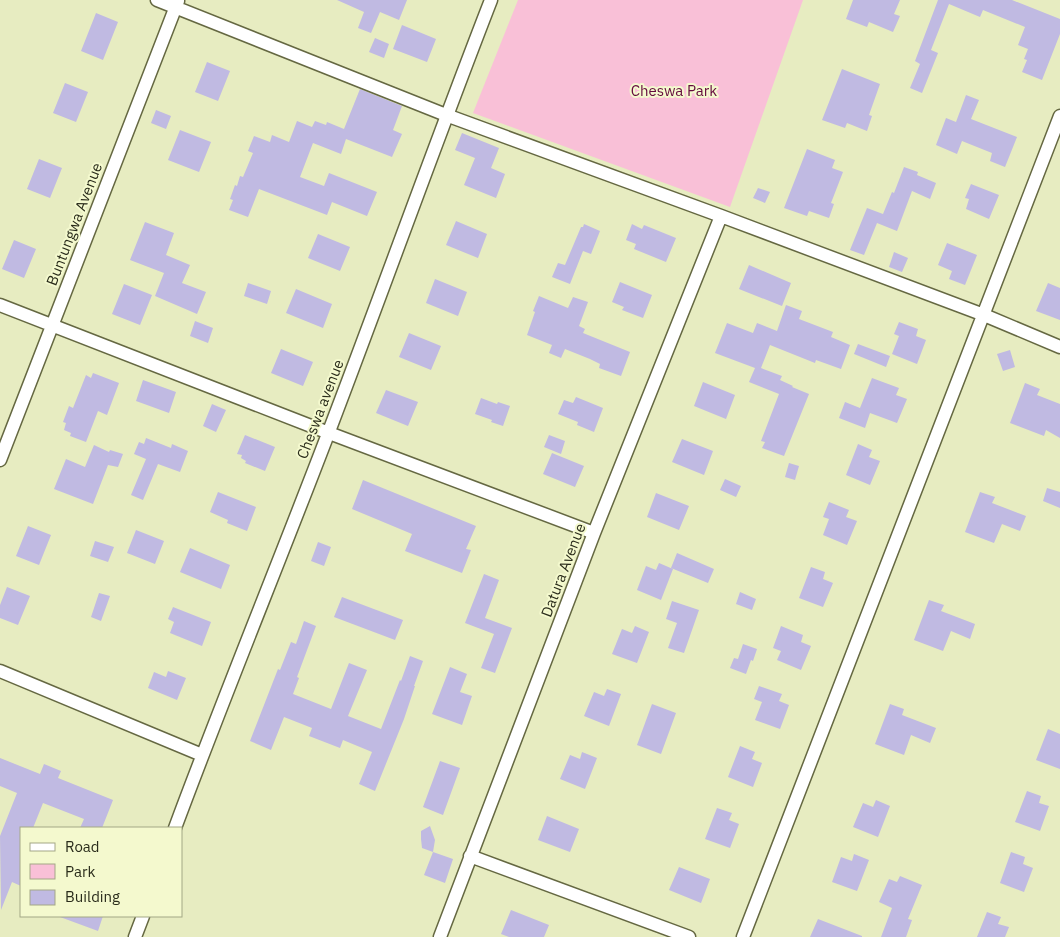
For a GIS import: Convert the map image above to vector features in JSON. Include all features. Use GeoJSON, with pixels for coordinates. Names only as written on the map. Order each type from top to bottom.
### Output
{"type":"FeatureCollection","features":[{"type":"Feature","properties":{"kind":"street"},"geometry":{"type":"LineString","coordinates":[[157,0],[177,4],[446,116],[721,216],[984,315],[1060,346]]}},
{"type":"Feature","properties":{"kind":"street","name":"Cheswa avenue"},"geometry":{"type":"LineString","coordinates":[[175,827],[329,433],[491,0]]}},
{"type":"Feature","properties":{"kind":"street","name":"Buntungwa Avenue"},"geometry":{"type":"LineString","coordinates":[[0,460],[177,4]]}},
{"type":"Feature","properties":{"kind":"street"},"geometry":{"type":"LineString","coordinates":[[743,937],[1060,116]]}},
{"type":"Feature","properties":{"kind":"street","name":"Datura Avenue"},"geometry":{"type":"LineString","coordinates":[[440,937],[594,534],[721,216]]}},
{"type":"Feature","properties":{"kind":"street"},"geometry":{"type":"LineString","coordinates":[[0,305],[594,534]]}},
{"type":"Feature","properties":{"kind":"street"},"geometry":{"type":"LineString","coordinates":[[0,671],[202,755]]}},
{"type":"Feature","properties":{"kind":"street"},"geometry":{"type":"LineString","coordinates":[[470,856],[689,937]]}},
{"type":"Feature","properties":{"kind":"street"},"geometry":{"type":"LineString","coordinates":[[135,937],[143,917]]}},
{"type":"Feature","properties":{"kind":"green space","name":"Cheswa Park"},"geometry":{"type":"Polygon","coordinates":[[[518,0],[803,0],[730,207],[473,113],[518,0]]]}},
{"type":"Feature","properties":{"kind":"building"},"geometry":{"type":"Polygon","coordinates":[[[337,0],[407,0],[399,20],[380,12],[371,33],[358,28],[364,12],[337,0]]]}},
{"type":"Feature","properties":{"kind":"building"},"geometry":{"type":"Polygon","coordinates":[[[853,0],[900,0],[894,14],[900,16],[893,32],[869,22],[867,27],[846,19],[853,0]]]}},
{"type":"Feature","properties":{"kind":"building"},"geometry":{"type":"Polygon","coordinates":[[[938,0],[1012,0],[1060,19],[1060,34],[1042,80],[1022,72],[1027,60],[1024,59],[1028,49],[1018,45],[1025,27],[983,10],[980,17],[949,4],[931,50],[938,53],[922,93],[910,88],[920,64],[915,61],[938,0]]]}},
{"type":"Feature","properties":{"kind":"building"},"geometry":{"type":"Polygon","coordinates":[[[96,13],[118,22],[103,60],[81,51],[96,13]]]}},
{"type":"Feature","properties":{"kind":"building"},"geometry":{"type":"Polygon","coordinates":[[[402,25],[436,39],[427,62],[393,49],[402,25]]]}},
{"type":"Feature","properties":{"kind":"building"},"geometry":{"type":"Polygon","coordinates":[[[375,38],[389,44],[384,58],[369,52],[375,38]]]}},
{"type":"Feature","properties":{"kind":"building"},"geometry":{"type":"Polygon","coordinates":[[[207,62],[230,71],[218,101],[195,92],[207,62]]]}},
{"type":"Feature","properties":{"kind":"building"},"geometry":{"type":"Polygon","coordinates":[[[842,69],[880,84],[869,115],[872,116],[867,131],[847,123],[845,128],[822,120],[842,69]]]}},
{"type":"Feature","properties":{"kind":"building"},"geometry":{"type":"Polygon","coordinates":[[[65,83],[88,92],[76,122],[53,113],[65,83]]]}},
{"type":"Feature","properties":{"kind":"building"},"geometry":{"type":"Polygon","coordinates":[[[360,89],[402,106],[393,130],[402,134],[392,157],[346,139],[341,154],[313,143],[300,177],[324,186],[329,173],[377,192],[367,216],[332,202],[327,215],[259,189],[248,217],[229,210],[233,200],[230,199],[235,185],[237,186],[240,176],[243,177],[253,153],[248,151],[254,136],[270,142],[272,135],[289,142],[297,121],[312,127],[315,121],[326,125],[327,122],[344,129],[360,89]]]}},
{"type":"Feature","properties":{"kind":"building"},"geometry":{"type":"Polygon","coordinates":[[[966,95],[979,100],[971,119],[1017,137],[1005,167],[990,161],[992,153],[962,141],[957,154],[936,145],[946,118],[956,122],[966,95]]]}},
{"type":"Feature","properties":{"kind":"building"},"geometry":{"type":"Polygon","coordinates":[[[156,110],[171,116],[166,129],[151,123],[156,110]]]}},
{"type":"Feature","properties":{"kind":"building"},"geometry":{"type":"Polygon","coordinates":[[[180,130],[211,142],[199,172],[168,160],[180,130]]]}},
{"type":"Feature","properties":{"kind":"building"},"geometry":{"type":"Polygon","coordinates":[[[462,133],[499,148],[491,168],[505,174],[496,198],[464,185],[475,158],[455,150],[462,133]]]}},
{"type":"Feature","properties":{"kind":"building"},"geometry":{"type":"Polygon","coordinates":[[[807,149],[835,160],[832,168],[843,172],[831,203],[834,204],[829,218],[809,211],[807,216],[784,208],[807,149]]]}},
{"type":"Feature","properties":{"kind":"building"},"geometry":{"type":"Polygon","coordinates":[[[39,159],[62,168],[50,198],[27,189],[39,159]]]}},
{"type":"Feature","properties":{"kind":"building"},"geometry":{"type":"Polygon","coordinates":[[[904,167],[918,172],[917,175],[936,183],[930,199],[912,191],[897,231],[877,223],[864,255],[850,250],[867,208],[883,214],[904,167]]]}},
{"type":"Feature","properties":{"kind":"building"},"geometry":{"type":"Polygon","coordinates":[[[971,184],[999,195],[989,219],[966,209],[969,199],[965,198],[971,184]]]}},
{"type":"Feature","properties":{"kind":"building"},"geometry":{"type":"Polygon","coordinates":[[[758,188],[770,192],[765,203],[753,198],[758,188]]]}},
{"type":"Feature","properties":{"kind":"building"},"geometry":{"type":"Polygon","coordinates":[[[456,221],[487,234],[478,258],[446,245],[456,221]]]}},
{"type":"Feature","properties":{"kind":"building"},"geometry":{"type":"Polygon","coordinates":[[[145,222],[174,233],[166,255],[190,265],[182,283],[206,292],[197,314],[155,296],[164,273],[130,260],[145,222]]]}},
{"type":"Feature","properties":{"kind":"building"},"geometry":{"type":"Polygon","coordinates":[[[584,224],[600,231],[591,254],[583,251],[570,284],[552,277],[558,263],[565,265],[584,224]]]}},
{"type":"Feature","properties":{"kind":"building"},"geometry":{"type":"Polygon","coordinates":[[[632,224],[642,229],[644,225],[676,238],[666,262],[634,249],[636,244],[626,240],[632,224]]]}},
{"type":"Feature","properties":{"kind":"building"},"geometry":{"type":"Polygon","coordinates":[[[318,234],[350,247],[340,271],[308,258],[318,234]]]}},
{"type":"Feature","properties":{"kind":"building"},"geometry":{"type":"Polygon","coordinates":[[[14,240],[36,249],[24,278],[2,269],[14,240]]]}},
{"type":"Feature","properties":{"kind":"building"},"geometry":{"type":"Polygon","coordinates":[[[947,243],[977,255],[965,285],[949,279],[952,271],[938,265],[947,243]]]}},
{"type":"Feature","properties":{"kind":"building"},"geometry":{"type":"Polygon","coordinates":[[[894,252],[908,258],[902,272],[889,267],[894,252]]]}},
{"type":"Feature","properties":{"kind":"building"},"geometry":{"type":"Polygon","coordinates":[[[749,265],[791,283],[782,306],[739,289],[749,265]]]}},
{"type":"Feature","properties":{"kind":"building"},"geometry":{"type":"Polygon","coordinates":[[[435,279],[467,292],[458,316],[426,303],[435,279]]]}},
{"type":"Feature","properties":{"kind":"building"},"geometry":{"type":"Polygon","coordinates":[[[620,282],[652,295],[643,318],[622,310],[624,307],[612,302],[620,282]]]}},
{"type":"Feature","properties":{"kind":"building"},"geometry":{"type":"Polygon","coordinates":[[[248,283],[271,291],[267,304],[244,296],[248,283]]]}},
{"type":"Feature","properties":{"kind":"building"},"geometry":{"type":"Polygon","coordinates":[[[1048,283],[1060,288],[1060,320],[1036,311],[1048,283]]]}},
{"type":"Feature","properties":{"kind":"building"},"geometry":{"type":"Polygon","coordinates":[[[124,284],[152,295],[140,325],[112,314],[124,284]]]}},
{"type":"Feature","properties":{"kind":"building"},"geometry":{"type":"Polygon","coordinates":[[[296,289],[332,304],[323,328],[286,313],[296,289]]]}},
{"type":"Feature","properties":{"kind":"building"},"geometry":{"type":"Polygon","coordinates":[[[539,296],[568,308],[573,297],[588,302],[579,326],[585,329],[583,333],[630,352],[621,376],[599,368],[600,364],[565,349],[561,358],[549,353],[552,345],[527,335],[539,296]]]}},
{"type":"Feature","properties":{"kind":"building"},"geometry":{"type":"Polygon","coordinates":[[[786,305],[802,311],[799,319],[833,332],[831,337],[850,345],[841,369],[816,360],[815,363],[770,345],[761,368],[782,376],[780,380],[809,394],[784,456],[762,448],[765,442],[761,441],[779,394],[749,382],[755,368],[715,353],[727,323],[753,333],[757,323],[777,331],[786,305]]]}},
{"type":"Feature","properties":{"kind":"building"},"geometry":{"type":"Polygon","coordinates":[[[195,321],[213,328],[208,343],[190,336],[195,321]]]}},
{"type":"Feature","properties":{"kind":"building"},"geometry":{"type":"Polygon","coordinates":[[[899,322],[918,329],[916,336],[926,340],[917,364],[892,354],[899,336],[894,334],[899,322]]]}},
{"type":"Feature","properties":{"kind":"building"},"geometry":{"type":"Polygon","coordinates":[[[409,333],[441,346],[431,370],[399,357],[409,333]]]}},
{"type":"Feature","properties":{"kind":"building"},"geometry":{"type":"Polygon","coordinates":[[[858,344],[890,356],[886,367],[854,354],[858,344]]]}},
{"type":"Feature","properties":{"kind":"building"},"geometry":{"type":"Polygon","coordinates":[[[281,349],[313,362],[303,386],[271,373],[281,349]]]}},
{"type":"Feature","properties":{"kind":"building"},"geometry":{"type":"Polygon","coordinates":[[[1010,350],[1015,367],[1003,371],[997,354],[1010,350]]]}},
{"type":"Feature","properties":{"kind":"building"},"geometry":{"type":"Polygon","coordinates":[[[93,373],[119,383],[107,415],[98,411],[86,442],[70,436],[71,433],[64,430],[66,423],[63,422],[69,406],[73,408],[86,375],[91,378],[93,373]]]}},
{"type":"Feature","properties":{"kind":"building"},"geometry":{"type":"Polygon","coordinates":[[[872,378],[899,388],[896,395],[907,399],[897,423],[870,413],[865,428],[839,418],[845,402],[860,408],[872,378]]]}},
{"type":"Feature","properties":{"kind":"building"},"geometry":{"type":"Polygon","coordinates":[[[143,380],[176,392],[169,413],[136,401],[143,380]]]}},
{"type":"Feature","properties":{"kind":"building"},"geometry":{"type":"Polygon","coordinates":[[[703,382],[735,395],[726,419],[694,406],[703,382]]]}},
{"type":"Feature","properties":{"kind":"building"},"geometry":{"type":"Polygon","coordinates":[[[1025,383],[1040,389],[1037,395],[1060,404],[1060,438],[1046,430],[1044,436],[1010,423],[1025,383]]]}},
{"type":"Feature","properties":{"kind":"building"},"geometry":{"type":"Polygon","coordinates":[[[386,390],[418,402],[408,426],[376,413],[386,390]]]}},
{"type":"Feature","properties":{"kind":"building"},"geometry":{"type":"Polygon","coordinates":[[[576,397],[603,408],[594,432],[577,425],[578,422],[558,414],[564,400],[573,403],[576,397]]]}},
{"type":"Feature","properties":{"kind":"building"},"geometry":{"type":"Polygon","coordinates":[[[481,398],[497,404],[498,402],[510,406],[503,426],[475,414],[481,398]]]}},
{"type":"Feature","properties":{"kind":"building"},"geometry":{"type":"Polygon","coordinates":[[[212,404],[226,410],[216,432],[203,426],[212,404]]]}},
{"type":"Feature","properties":{"kind":"building"},"geometry":{"type":"Polygon","coordinates":[[[245,435],[275,447],[265,471],[245,463],[246,461],[241,458],[242,455],[237,454],[245,435]]]}},
{"type":"Feature","properties":{"kind":"building"},"geometry":{"type":"Polygon","coordinates":[[[549,435],[565,441],[561,454],[544,447],[549,435]]]}},
{"type":"Feature","properties":{"kind":"building"},"geometry":{"type":"Polygon","coordinates":[[[146,438],[171,448],[172,444],[188,451],[180,472],[158,464],[143,500],[131,495],[146,459],[134,454],[139,442],[144,444],[146,438]]]}},
{"type":"Feature","properties":{"kind":"building"},"geometry":{"type":"Polygon","coordinates":[[[682,439],[713,451],[704,475],[672,462],[682,439]]]}},
{"type":"Feature","properties":{"kind":"building"},"geometry":{"type":"Polygon","coordinates":[[[858,444],[872,450],[869,457],[880,461],[870,485],[846,475],[858,444]]]}},
{"type":"Feature","properties":{"kind":"building"},"geometry":{"type":"Polygon","coordinates":[[[94,445],[109,452],[110,450],[123,454],[118,467],[108,465],[93,504],[54,489],[66,459],[85,467],[94,445]]]}},
{"type":"Feature","properties":{"kind":"building"},"geometry":{"type":"Polygon","coordinates":[[[552,453],[584,466],[575,487],[543,474],[552,453]]]}},
{"type":"Feature","properties":{"kind":"building"},"geometry":{"type":"Polygon","coordinates":[[[789,463],[799,466],[795,480],[785,477],[789,463]]]}},
{"type":"Feature","properties":{"kind":"building"},"geometry":{"type":"Polygon","coordinates":[[[725,479],[741,486],[736,497],[720,490],[725,479]]]}},
{"type":"Feature","properties":{"kind":"building"},"geometry":{"type":"Polygon","coordinates":[[[363,480],[476,526],[466,549],[471,550],[462,573],[405,551],[412,534],[352,509],[363,480]]]}},
{"type":"Feature","properties":{"kind":"building"},"geometry":{"type":"Polygon","coordinates":[[[1047,488],[1060,492],[1060,508],[1043,501],[1047,488]]]}},
{"type":"Feature","properties":{"kind":"building"},"geometry":{"type":"Polygon","coordinates":[[[218,492],[256,507],[247,531],[227,523],[228,520],[210,512],[218,492]]]}},
{"type":"Feature","properties":{"kind":"building"},"geometry":{"type":"Polygon","coordinates":[[[980,492],[995,497],[992,503],[1026,516],[1020,531],[1002,524],[994,543],[965,532],[980,492]]]}},
{"type":"Feature","properties":{"kind":"building"},"geometry":{"type":"Polygon","coordinates":[[[656,493],[689,506],[679,530],[647,517],[656,493]]]}},
{"type":"Feature","properties":{"kind":"building"},"geometry":{"type":"Polygon","coordinates":[[[829,502],[849,510],[846,517],[857,521],[847,545],[823,535],[829,519],[823,517],[829,502]]]}},
{"type":"Feature","properties":{"kind":"building"},"geometry":{"type":"Polygon","coordinates":[[[28,526],[51,535],[39,565],[16,556],[28,526]]]}},
{"type":"Feature","properties":{"kind":"building"},"geometry":{"type":"Polygon","coordinates":[[[136,530],[164,541],[155,564],[127,553],[136,530]]]}},
{"type":"Feature","properties":{"kind":"building"},"geometry":{"type":"Polygon","coordinates":[[[95,541],[114,547],[108,562],[90,556],[95,541]]]}},
{"type":"Feature","properties":{"kind":"building"},"geometry":{"type":"Polygon","coordinates":[[[318,542],[331,547],[324,566],[311,561],[318,542]]]}},
{"type":"Feature","properties":{"kind":"building"},"geometry":{"type":"Polygon","coordinates":[[[190,548],[230,565],[221,589],[180,572],[190,548]]]}},
{"type":"Feature","properties":{"kind":"building"},"geometry":{"type":"Polygon","coordinates":[[[677,553],[714,569],[708,583],[671,568],[677,553]]]}},
{"type":"Feature","properties":{"kind":"building"},"geometry":{"type":"Polygon","coordinates":[[[659,563],[673,569],[661,600],[637,590],[646,566],[656,570],[659,563]]]}},
{"type":"Feature","properties":{"kind":"building"},"geometry":{"type":"Polygon","coordinates":[[[811,567],[825,572],[823,579],[833,583],[823,607],[799,598],[811,567]]]}},
{"type":"Feature","properties":{"kind":"building"},"geometry":{"type":"Polygon","coordinates":[[[484,574],[499,580],[485,618],[512,628],[495,673],[481,668],[494,634],[465,623],[484,574]]]}},
{"type":"Feature","properties":{"kind":"building"},"geometry":{"type":"Polygon","coordinates":[[[7,587],[30,596],[18,625],[0,618],[0,605],[7,587]]]}},
{"type":"Feature","properties":{"kind":"building"},"geometry":{"type":"Polygon","coordinates":[[[740,592],[756,599],[752,610],[736,604],[740,592]]]}},
{"type":"Feature","properties":{"kind":"building"},"geometry":{"type":"Polygon","coordinates":[[[99,593],[110,596],[101,621],[91,617],[99,593]]]}},
{"type":"Feature","properties":{"kind":"building"},"geometry":{"type":"Polygon","coordinates":[[[342,597],[403,620],[395,640],[334,617],[342,597]]]}},
{"type":"Feature","properties":{"kind":"building"},"geometry":{"type":"Polygon","coordinates":[[[929,600],[944,605],[941,611],[975,624],[970,639],[951,631],[943,651],[914,640],[929,600]]]}},
{"type":"Feature","properties":{"kind":"building"},"geometry":{"type":"Polygon","coordinates":[[[672,601],[699,610],[684,653],[668,648],[677,623],[666,619],[672,601]]]}},
{"type":"Feature","properties":{"kind":"building"},"geometry":{"type":"Polygon","coordinates":[[[173,607],[211,622],[202,646],[170,633],[174,622],[168,619],[173,607]]]}},
{"type":"Feature","properties":{"kind":"building"},"geometry":{"type":"Polygon","coordinates":[[[304,621],[316,626],[297,677],[299,678],[293,694],[331,709],[349,663],[367,670],[348,716],[381,729],[410,656],[423,661],[404,719],[375,791],[359,784],[372,752],[343,740],[340,748],[309,736],[312,728],[284,717],[271,750],[250,741],[278,669],[280,670],[291,642],[296,644],[304,621]]]}},
{"type":"Feature","properties":{"kind":"building"},"geometry":{"type":"Polygon","coordinates":[[[635,626],[649,632],[637,663],[612,654],[622,629],[632,633],[635,626]]]}},
{"type":"Feature","properties":{"kind":"building"},"geometry":{"type":"Polygon","coordinates":[[[781,626],[803,635],[801,642],[811,646],[801,670],[777,660],[781,651],[773,648],[781,626]]]}},
{"type":"Feature","properties":{"kind":"building"},"geometry":{"type":"Polygon","coordinates":[[[743,644],[757,649],[746,674],[730,668],[734,658],[738,659],[743,644]]]}},
{"type":"Feature","properties":{"kind":"building"},"geometry":{"type":"Polygon","coordinates":[[[450,667],[467,674],[460,692],[472,696],[462,725],[432,714],[450,667]]]}},
{"type":"Feature","properties":{"kind":"building"},"geometry":{"type":"Polygon","coordinates":[[[168,671],[186,678],[177,700],[148,688],[154,672],[166,677],[168,671]]]}},
{"type":"Feature","properties":{"kind":"building"},"geometry":{"type":"Polygon","coordinates":[[[759,686],[782,694],[779,701],[789,705],[780,729],[755,720],[762,702],[754,699],[759,686]]]}},
{"type":"Feature","properties":{"kind":"building"},"geometry":{"type":"Polygon","coordinates":[[[607,689],[621,694],[609,726],[584,716],[594,692],[604,696],[607,689]]]}},
{"type":"Feature","properties":{"kind":"building"},"geometry":{"type":"Polygon","coordinates":[[[652,704],[676,713],[661,754],[637,745],[652,704]]]}},
{"type":"Feature","properties":{"kind":"building"},"geometry":{"type":"Polygon","coordinates":[[[890,704],[904,709],[902,715],[936,728],[930,743],[911,735],[904,755],[875,744],[890,704]]]}},
{"type":"Feature","properties":{"kind":"building"},"geometry":{"type":"Polygon","coordinates":[[[1048,729],[1060,734],[1060,769],[1036,760],[1048,729]]]}},
{"type":"Feature","properties":{"kind":"building"},"geometry":{"type":"Polygon","coordinates":[[[740,746],[755,752],[752,759],[762,763],[753,787],[728,777],[740,746]]]}},
{"type":"Feature","properties":{"kind":"building"},"geometry":{"type":"Polygon","coordinates":[[[582,752],[597,758],[585,789],[560,779],[570,755],[580,759],[582,752]]]}},
{"type":"Feature","properties":{"kind":"building"},"geometry":{"type":"Polygon","coordinates":[[[0,758],[40,774],[44,764],[61,771],[58,778],[113,800],[102,827],[80,827],[84,819],[43,803],[33,827],[20,827],[20,886],[12,882],[1,910],[0,836],[17,793],[0,786],[0,758]]]}},
{"type":"Feature","properties":{"kind":"building"},"geometry":{"type":"Polygon","coordinates":[[[440,761],[460,768],[443,815],[423,807],[440,761]]]}},
{"type":"Feature","properties":{"kind":"building"},"geometry":{"type":"Polygon","coordinates":[[[1027,791],[1041,796],[1039,803],[1049,806],[1040,831],[1015,822],[1027,791]]]}},
{"type":"Feature","properties":{"kind":"building"},"geometry":{"type":"Polygon","coordinates":[[[876,800],[890,806],[878,837],[853,827],[863,803],[873,807],[876,800]]]}},
{"type":"Feature","properties":{"kind":"building"},"geometry":{"type":"Polygon","coordinates":[[[717,808],[732,813],[729,820],[739,824],[730,848],[705,839],[717,808]]]}},
{"type":"Feature","properties":{"kind":"building"},"geometry":{"type":"Polygon","coordinates":[[[547,816],[579,829],[570,852],[538,840],[547,816]]]}},
{"type":"Feature","properties":{"kind":"building"},"geometry":{"type":"Polygon","coordinates":[[[430,826],[435,840],[433,852],[422,848],[421,831],[430,826]]]}},
{"type":"Feature","properties":{"kind":"building"},"geometry":{"type":"Polygon","coordinates":[[[433,852],[453,859],[445,883],[424,875],[433,852]]]}},
{"type":"Feature","properties":{"kind":"building"},"geometry":{"type":"Polygon","coordinates":[[[1011,852],[1025,857],[1023,864],[1033,868],[1024,892],[1000,883],[1011,852]]]}},
{"type":"Feature","properties":{"kind":"building"},"geometry":{"type":"Polygon","coordinates":[[[854,854],[869,860],[857,891],[832,882],[841,857],[852,861],[854,854]]]}},
{"type":"Feature","properties":{"kind":"building"},"geometry":{"type":"Polygon","coordinates":[[[679,867],[710,879],[701,903],[669,890],[679,867]]]}},
{"type":"Feature","properties":{"kind":"building"},"geometry":{"type":"Polygon","coordinates":[[[900,876],[922,885],[908,919],[912,920],[906,937],[881,937],[892,908],[879,902],[889,879],[897,882],[900,876]]]}},
{"type":"Feature","properties":{"kind":"building"},"geometry":{"type":"Polygon","coordinates":[[[511,910],[549,925],[544,937],[509,937],[501,934],[511,910]]]}},
{"type":"Feature","properties":{"kind":"building"},"geometry":{"type":"Polygon","coordinates":[[[987,912],[1001,917],[998,924],[1009,927],[1005,937],[977,937],[987,912]]]}},
{"type":"Feature","properties":{"kind":"building"},"geometry":{"type":"Polygon","coordinates":[[[60,917],[103,917],[98,931],[60,917]]]}},
{"type":"Feature","properties":{"kind":"building"},"geometry":{"type":"Polygon","coordinates":[[[818,919],[862,936],[862,937],[810,937],[818,919]]]}}]}
